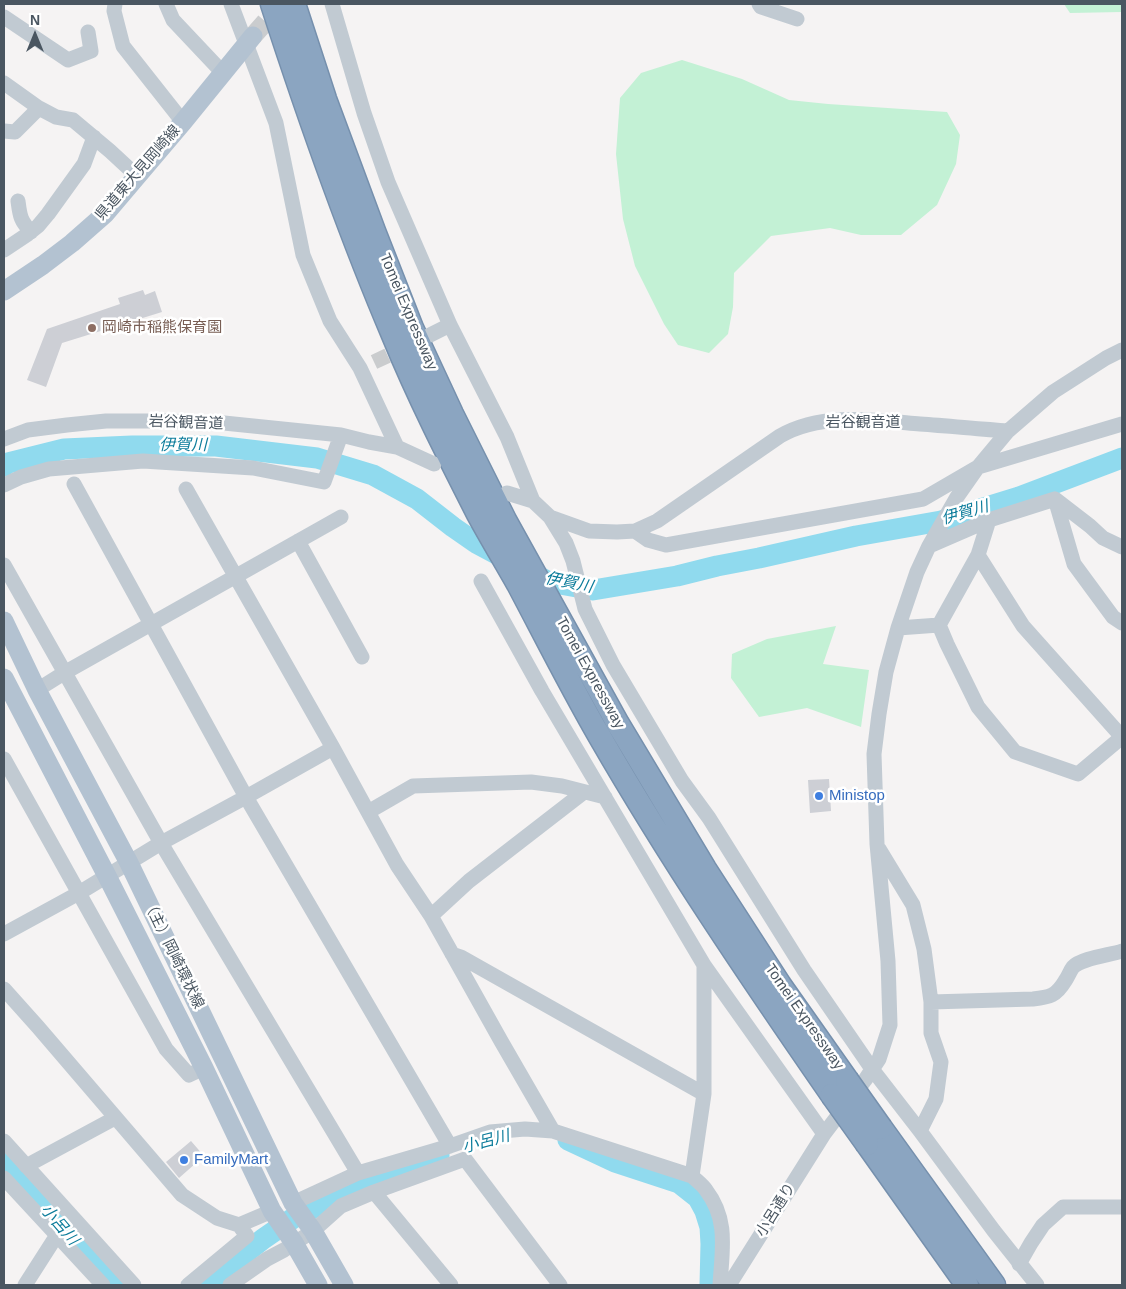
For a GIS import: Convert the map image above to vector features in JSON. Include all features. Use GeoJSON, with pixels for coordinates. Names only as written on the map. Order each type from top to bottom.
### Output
{"type":"FeatureCollection","features":[{"type":"Feature","properties":{"kind":"highway","name":"Tomei Expressway"},"geometry":{"type":"LineString","coordinates":[[272,4],[305,105],[354,238],[393,336],[433,424],[480,516],[599,736],[687,881],[758,988],[840,1088],[874,1136],[967,1285]]}},
{"type":"Feature","properties":{"kind":"highway","name":"Tomei Expressway"},"geometry":{"type":"LineString","coordinates":[[294,4],[325,99],[412,328],[505,520],[618,724],[705,869],[780,984],[840,1088]]}},
{"type":"Feature","properties":{"kind":"highway","name":"Tomei Expressway"},"geometry":{"type":"LineString","coordinates":[[874,1136],[993,1284]]}},
{"type":"Feature","properties":{"kind":"main road","name":"県道東大見岡崎線"},"geometry":{"type":"LineString","coordinates":[[4,291],[44,265],[105,214],[250,40]]}},
{"type":"Feature","properties":{"kind":"main road","name":"（主）岡崎環状線"},"geometry":{"type":"LineString","coordinates":[[4,621],[37,690],[129,863],[292,1203],[313,1231],[344,1285]]}},
{"type":"Feature","properties":{"kind":"main road","name":"（主）岡崎環状線"},"geometry":{"type":"LineString","coordinates":[[6,690],[107,876],[204,1068],[272,1211],[294,1243],[318,1285]]}},
{"type":"Feature","properties":{"kind":"street"},"geometry":{"type":"LineString","coordinates":[[115,4],[114,11],[124,46],[183,122]]}},
{"type":"Feature","properties":{"kind":"street"},"geometry":{"type":"LineString","coordinates":[[166,4],[173,20],[223,72]]}},
{"type":"Feature","properties":{"kind":"street"},"geometry":{"type":"LineString","coordinates":[[231,4],[250,40],[276,123],[303,255],[330,321],[367,365],[397,447]]}},
{"type":"Feature","properties":{"kind":"street"},"geometry":{"type":"LineString","coordinates":[[332,4],[364,113],[388,182],[450,325],[507,437],[532,501]]}},
{"type":"Feature","properties":{"kind":"street"},"geometry":{"type":"LineString","coordinates":[[759,4],[761,7],[798,19]]}},
{"type":"Feature","properties":{"kind":"street"},"geometry":{"type":"LineString","coordinates":[[4,17],[68,60],[91,51],[88,32]]}},
{"type":"Feature","properties":{"kind":"street"},"geometry":{"type":"LineString","coordinates":[[4,83],[39,108],[56,117],[74,120],[137,176]]}},
{"type":"Feature","properties":{"kind":"street"},"geometry":{"type":"LineString","coordinates":[[4,131],[15,132],[39,108]]}},
{"type":"Feature","properties":{"kind":"street"},"geometry":{"type":"LineString","coordinates":[[4,250],[31,232],[48,214],[84,164],[94,137]]}},
{"type":"Feature","properties":{"kind":"street"},"geometry":{"type":"LineString","coordinates":[[18,201],[22,223],[31,232]]}},
{"type":"Feature","properties":{"kind":"street"},"geometry":{"type":"LineString","coordinates":[[430,335],[450,325]]}},
{"type":"Feature","properties":{"kind":"street"},"geometry":{"type":"LineString","coordinates":[[1008,431],[1053,392],[1122,350]]}},
{"type":"Feature","properties":{"kind":"street","name":"岩谷観音道"},"geometry":{"type":"LineString","coordinates":[[550,517],[589,531],[635,531],[657,521],[792,429],[828,420],[880,420],[1008,431]]}},
{"type":"Feature","properties":{"kind":"street","name":"岩谷観音道"},"geometry":{"type":"LineString","coordinates":[[4,439],[28,430],[67,424],[116,421],[224,423],[341,435],[397,447],[434,464]]}},
{"type":"Feature","properties":{"kind":"street"},"geometry":{"type":"LineString","coordinates":[[635,531],[648,540],[666,545],[922,499],[978,467],[1122,424]]}},
{"type":"Feature","properties":{"kind":"street","name":"小呂通り"},"geometry":{"type":"LineString","coordinates":[[729,1285],[824,1134],[879,1059],[890,1025],[888,961],[877,844],[874,754],[886,672],[898,628],[917,572],[932,542],[957,497],[978,467],[1008,431]]}},
{"type":"Feature","properties":{"kind":"street"},"geometry":{"type":"LineString","coordinates":[[4,485],[49,468],[143,461],[253,468],[324,482],[341,435]]}},
{"type":"Feature","properties":{"kind":"street"},"geometry":{"type":"LineString","coordinates":[[74,484],[246,797],[450,1146]]}},
{"type":"Feature","properties":{"kind":"street"},"geometry":{"type":"LineString","coordinates":[[186,489],[397,865],[431,916],[553,1131]]}},
{"type":"Feature","properties":{"kind":"street"},"geometry":{"type":"LineString","coordinates":[[507,493],[532,501],[550,517],[566,543],[573,561],[585,609],[613,666],[682,781],[708,818],[804,970],[872,1069],[920,1130],[1019,1264],[1037,1285]]}},
{"type":"Feature","properties":{"kind":"street"},"geometry":{"type":"LineString","coordinates":[[932,542],[989,520],[1055,499]]}},
{"type":"Feature","properties":{"kind":"street"},"geometry":{"type":"LineString","coordinates":[[1055,499],[1103,538],[1122,547]]}},
{"type":"Feature","properties":{"kind":"street"},"geometry":{"type":"LineString","coordinates":[[1055,499],[1074,564],[1112,617],[1122,623]]}},
{"type":"Feature","properties":{"kind":"street"},"geometry":{"type":"LineString","coordinates":[[37,690],[341,517]]}},
{"type":"Feature","properties":{"kind":"street"},"geometry":{"type":"LineString","coordinates":[[978,555],[1023,626],[1122,737],[1078,774],[1015,752],[978,707],[947,644],[940,625],[978,555],[989,520]]}},
{"type":"Feature","properties":{"kind":"street"},"geometry":{"type":"LineString","coordinates":[[298,541],[362,657]]}},
{"type":"Feature","properties":{"kind":"street"},"geometry":{"type":"LineString","coordinates":[[4,565],[161,843],[358,1173]]}},
{"type":"Feature","properties":{"kind":"street"},"geometry":{"type":"LineString","coordinates":[[481,581],[542,691],[704,965],[824,1134]]}},
{"type":"Feature","properties":{"kind":"street"},"geometry":{"type":"LineString","coordinates":[[898,628],[940,625]]}},
{"type":"Feature","properties":{"kind":"street"},"geometry":{"type":"LineString","coordinates":[[4,934],[79,893],[161,843],[333,748]]}},
{"type":"Feature","properties":{"kind":"street"},"geometry":{"type":"LineString","coordinates":[[4,759],[166,1049],[189,1075],[204,1068]]}},
{"type":"Feature","properties":{"kind":"street"},"geometry":{"type":"LineString","coordinates":[[368,812],[412,786],[531,782],[562,786],[605,797]]}},
{"type":"Feature","properties":{"kind":"street"},"geometry":{"type":"LineString","coordinates":[[431,916],[469,881],[584,792]]}},
{"type":"Feature","properties":{"kind":"street"},"geometry":{"type":"LineString","coordinates":[[877,844],[913,905],[924,950],[930,1002],[931,1032],[941,1062],[936,1099],[920,1130]]}},
{"type":"Feature","properties":{"kind":"street"},"geometry":{"type":"LineString","coordinates":[[930,1002],[1047,998],[1053,996],[1063,985],[1074,967],[1089,959],[1122,951]]}},
{"type":"Feature","properties":{"kind":"street"},"geometry":{"type":"LineString","coordinates":[[452,954],[461,957],[704,1094]]}},
{"type":"Feature","properties":{"kind":"street"},"geometry":{"type":"LineString","coordinates":[[692,1176],[704,1094],[704,965]]}},
{"type":"Feature","properties":{"kind":"street"},"geometry":{"type":"LineString","coordinates":[[4,989],[182,1195],[217,1218],[238,1225],[247,1236],[188,1285]]}},
{"type":"Feature","properties":{"kind":"street"},"geometry":{"type":"LineString","coordinates":[[26,1166],[115,1118]]}},
{"type":"Feature","properties":{"kind":"street"},"geometry":{"type":"LineString","coordinates":[[292,1203],[358,1173],[450,1146],[490,1132],[525,1129],[553,1131],[692,1176],[706,1189],[718,1210],[723,1229],[720,1285]]}},
{"type":"Feature","properties":{"kind":"street"},"geometry":{"type":"LineString","coordinates":[[4,1141],[134,1285]]}},
{"type":"Feature","properties":{"kind":"street"},"geometry":{"type":"LineString","coordinates":[[230,1285],[267,1259],[313,1231],[340,1206],[465,1159],[560,1285]]}},
{"type":"Feature","properties":{"kind":"street"},"geometry":{"type":"LineString","coordinates":[[4,1178],[103,1285]]}},
{"type":"Feature","properties":{"kind":"street"},"geometry":{"type":"LineString","coordinates":[[374,1192],[451,1285]]}},
{"type":"Feature","properties":{"kind":"street"},"geometry":{"type":"LineString","coordinates":[[1019,1264],[1044,1225],[1063,1207],[1122,1206]]}},
{"type":"Feature","properties":{"kind":"street"},"geometry":{"type":"LineString","coordinates":[[238,1225],[272,1211]]}},
{"type":"Feature","properties":{"kind":"street"},"geometry":{"type":"LineString","coordinates":[[26,1285],[57,1235]]}},
{"type":"Feature","properties":{"kind":"green space"},"geometry":{"type":"Polygon","coordinates":[[[1064,4],[1122,4],[1122,12],[1070,13],[1064,4]]]}},
{"type":"Feature","properties":{"kind":"green space"},"geometry":{"type":"Polygon","coordinates":[[[682,60],[742,79],[789,100],[947,112],[960,135],[956,164],[937,205],[901,235],[861,235],[830,228],[771,236],[734,273],[733,307],[728,334],[709,353],[678,345],[664,324],[635,266],[623,219],[616,154],[620,98],[641,73],[682,60]]]}},
{"type":"Feature","properties":{"kind":"green space"},"geometry":{"type":"Polygon","coordinates":[[[836,626],[823,664],[869,670],[861,727],[807,708],[759,717],[731,678],[732,654],[767,639],[836,626]]]}},
{"type":"Feature","properties":{"kind":"building"},"geometry":{"type":"Polygon","coordinates":[[[143,290],[145,295],[155,291],[162,312],[62,343],[46,387],[27,380],[47,329],[120,304],[118,298],[143,290]]]}},
{"type":"Feature","properties":{"kind":"building","name":"Ministop"},"geometry":{"type":"Polygon","coordinates":[[[829,779],[831,811],[810,813],[808,780],[829,779]]]}},
{"type":"Feature","properties":{"kind":"building","name":"FamilyMart"},"geometry":{"type":"Polygon","coordinates":[[[191,1141],[204,1156],[179,1178],[166,1162],[191,1141]]]}},
{"type":"Feature","properties":{"kind":"waterway","name":"伊賀川"},"geometry":{"type":"LineString","coordinates":[[4,466],[8,463],[64,449],[132,446],[216,446],[317,458],[373,475],[417,499],[476,543],[549,582],[593,590],[677,576],[856,536],[941,521],[1019,497],[1122,458]]}},
{"type":"Feature","properties":{"kind":"waterway","name":"小呂川"},"geometry":{"type":"LineString","coordinates":[[568,1140],[615,1162],[679,1183],[698,1198],[710,1227],[710,1285]]}},
{"type":"Feature","properties":{"kind":"waterway","name":"小呂川"},"geometry":{"type":"LineString","coordinates":[[206,1285],[263,1239],[292,1219],[342,1193],[439,1155]]}},
{"type":"Feature","properties":{"kind":"waterway","name":"小呂川"},"geometry":{"type":"LineString","coordinates":[[4,1162],[98,1271],[117,1285]]}},
{"type":"Feature","properties":{"kind":"tunnel"},"geometry":{"type":"LineString","coordinates":[[253,36],[281,4]]}},
{"type":"Feature","properties":{"kind":"tunnel"},"geometry":{"type":"LineString","coordinates":[[374,362],[406,347]]}},
{"type":"Feature","properties":{"kind":"place","name":"岡崎市稲熊保育園"},"geometry":{"type":"Point","coordinates":[92,328]}},
{"type":"Feature","properties":{"kind":"place","name":"Ministop"},"geometry":{"type":"Point","coordinates":[819,796]}},
{"type":"Feature","properties":{"kind":"place","name":"FamilyMart"},"geometry":{"type":"Point","coordinates":[184,1160]}}]}
